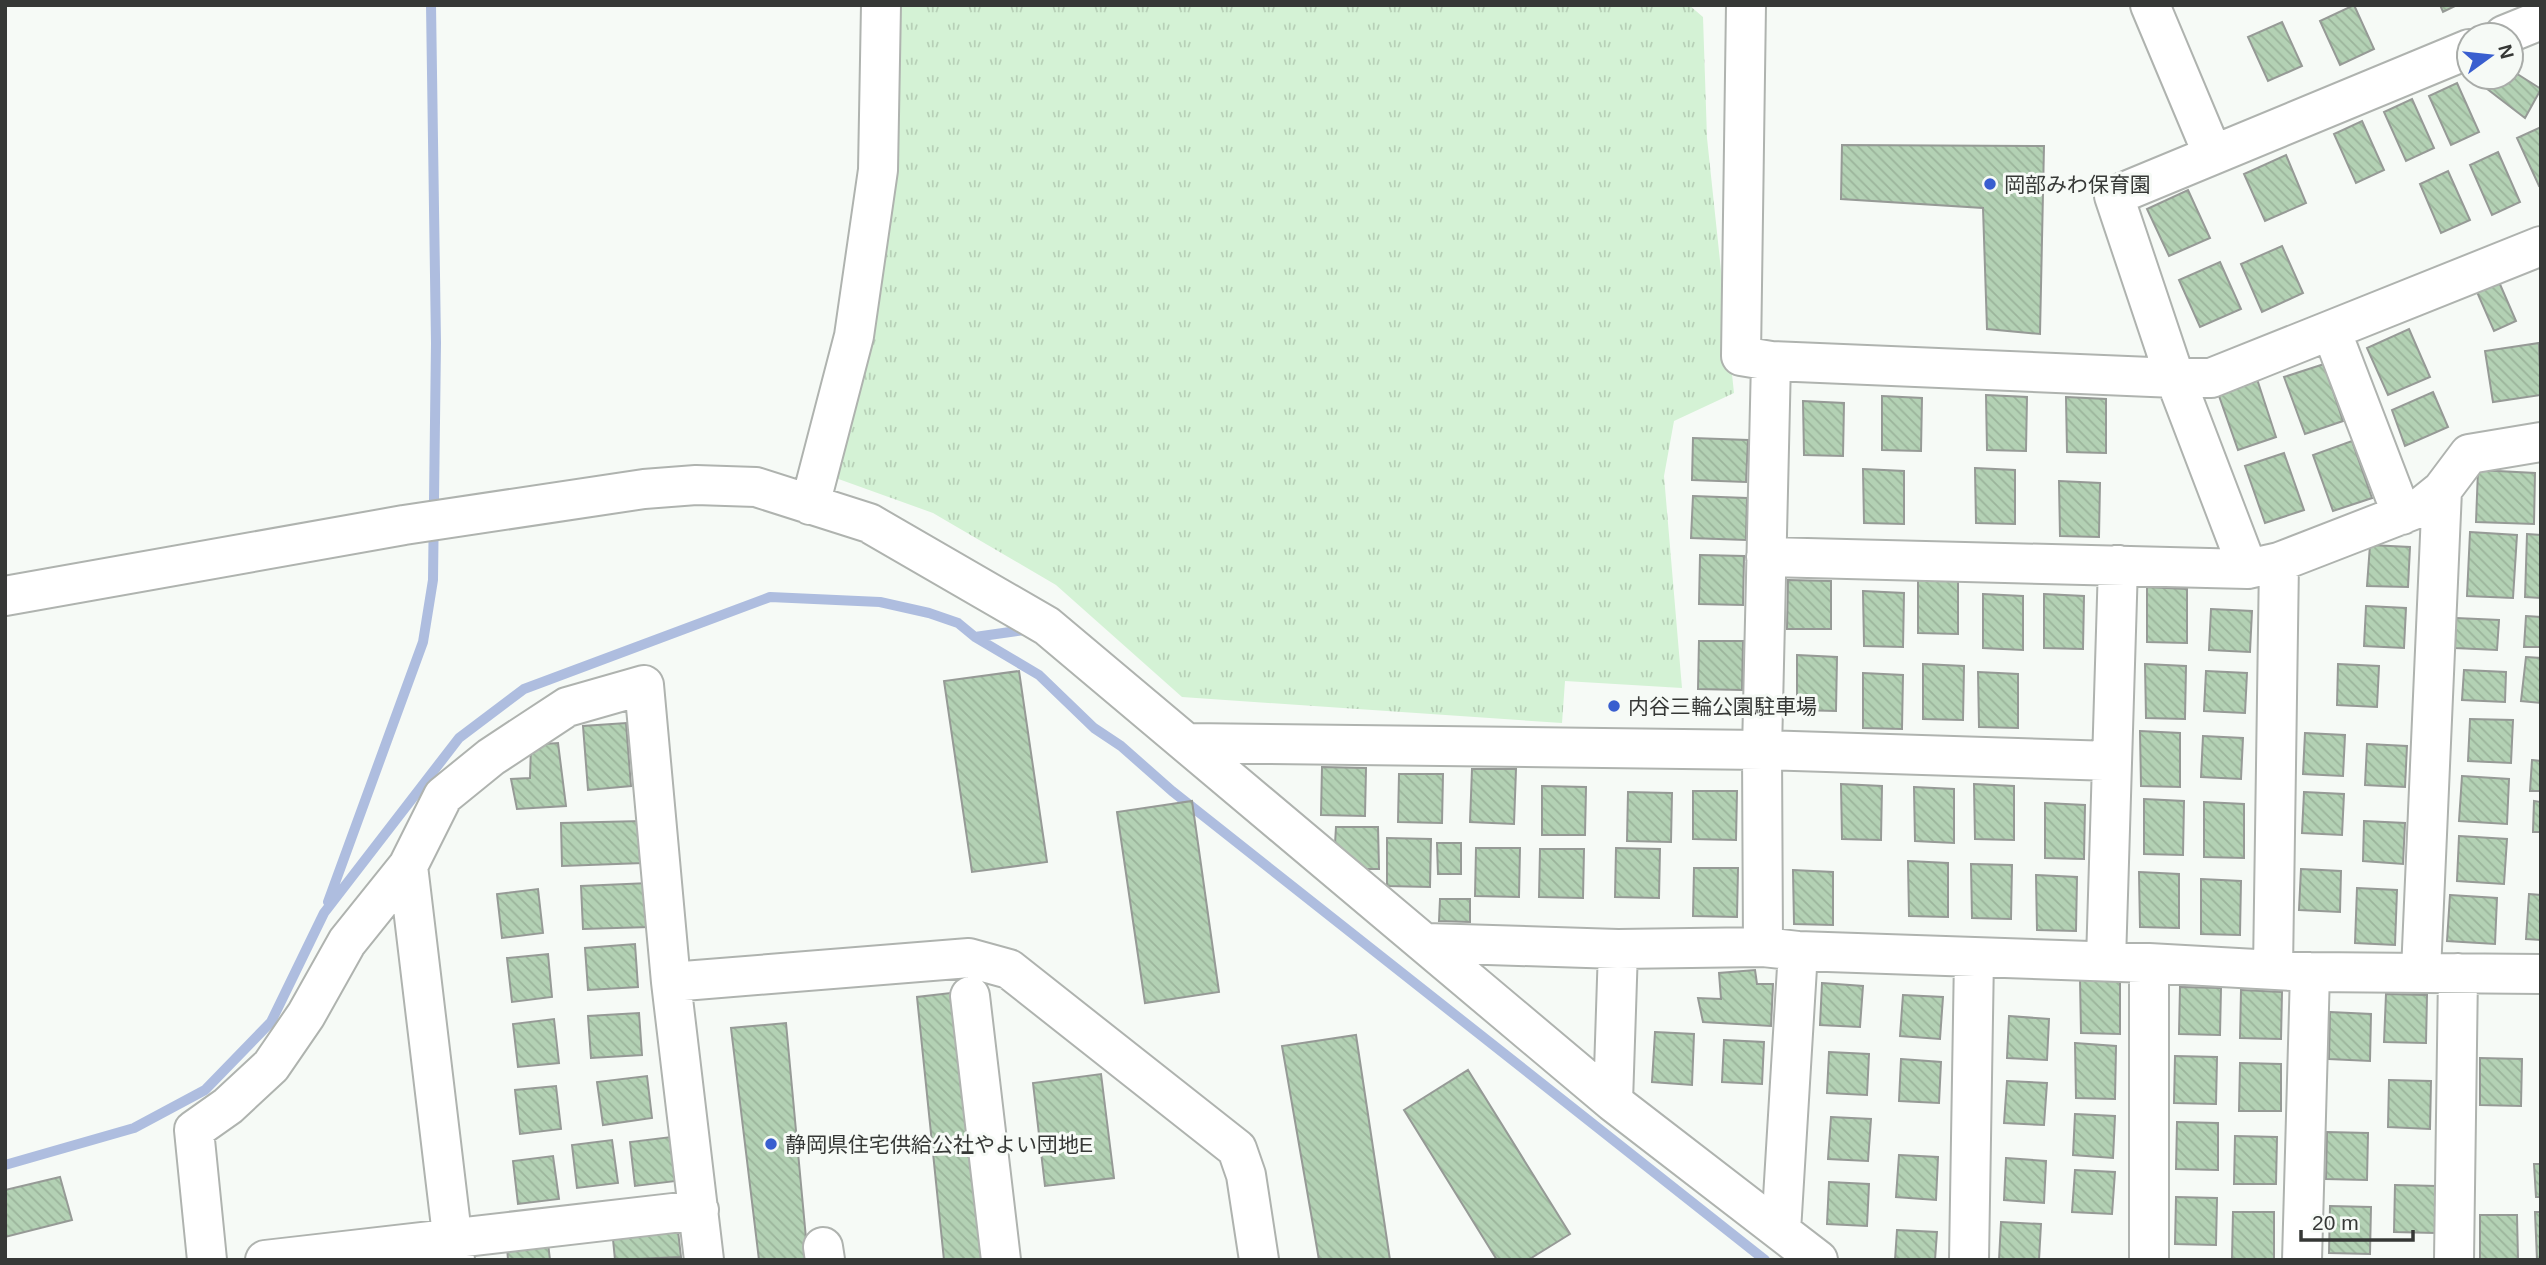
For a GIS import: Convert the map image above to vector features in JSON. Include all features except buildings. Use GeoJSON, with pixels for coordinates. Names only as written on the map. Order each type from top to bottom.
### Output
{"type":"FeatureCollection","features":[{"type":"Feature","properties":{"kind":"street"},"geometry":{"type":"LineString","coordinates":[[810,505],[854,337],[878,170],[881,5]]}},
{"type":"Feature","properties":{"kind":"street"},"geometry":{"type":"LineString","coordinates":[[1746,5],[1741,356],[1770,361],[2175,379],[2211,378],[2541,246]]}},
{"type":"Feature","properties":{"kind":"street"},"geometry":{"type":"LineString","coordinates":[[2150,5],[2213,155]]}},
{"type":"Feature","properties":{"kind":"street"},"geometry":{"type":"LineString","coordinates":[[2273,970],[2263,565],[2175,379],[2114,196],[2455,55]]}},
{"type":"Feature","properties":{"kind":"street"},"geometry":{"type":"LineString","coordinates":[[2331,330],[2402,514]]}},
{"type":"Feature","properties":{"kind":"street"},"geometry":{"type":"LineString","coordinates":[[1770,361],[1762,750],[1780,949],[1781,1231]]}},
{"type":"Feature","properties":{"kind":"street"},"geometry":{"type":"LineString","coordinates":[[1766,557],[2118,565],[2263,565],[2421,507],[2442,491],[2469,454],[2541,442]]}},
{"type":"Feature","properties":{"kind":"street"},"geometry":{"type":"LineString","coordinates":[[5,596],[461,515],[631,491],[696,485],[756,487],[869,523],[1047,626],[1613,1102],[1818,1260]]}},
{"type":"Feature","properties":{"kind":"street"},"geometry":{"type":"LineString","coordinates":[[2442,491],[2440,973],[2454,1260]]}},
{"type":"Feature","properties":{"kind":"street"},"geometry":{"type":"LineString","coordinates":[[2106,961],[2118,565]]}},
{"type":"Feature","properties":{"kind":"street"},"geometry":{"type":"LineString","coordinates":[[207,1260],[194,1130],[228,1106],[271,1066],[306,1015],[346,942],[408,866],[443,796],[491,757],[567,707],[643,685],[671,982],[704,1260]]}},
{"type":"Feature","properties":{"kind":"street"},"geometry":{"type":"LineString","coordinates":[[1189,743],[1762,750],[2112,761]]}},
{"type":"Feature","properties":{"kind":"street"},"geometry":{"type":"LineString","coordinates":[[408,866],[454,1248]]}},
{"type":"Feature","properties":{"kind":"street"},"geometry":{"type":"LineString","coordinates":[[1426,943],[1618,949],[1780,949],[2106,961],[2310,972],[2541,974]]}},
{"type":"Feature","properties":{"kind":"street"},"geometry":{"type":"LineString","coordinates":[[1613,1102],[1618,949]]}},
{"type":"Feature","properties":{"kind":"street"},"geometry":{"type":"LineString","coordinates":[[1969,1260],[1974,957]]}},
{"type":"Feature","properties":{"kind":"street"},"geometry":{"type":"LineString","coordinates":[[671,982],[968,958],[1009,969],[1237,1149],[1246,1175],[1259,1260]]}},
{"type":"Feature","properties":{"kind":"street"},"geometry":{"type":"LineString","coordinates":[[2149,963],[2149,1260]]}},
{"type":"Feature","properties":{"kind":"street"},"geometry":{"type":"LineString","coordinates":[[2302,1260],[2310,972]]}},
{"type":"Feature","properties":{"kind":"street"},"geometry":{"type":"LineString","coordinates":[[970,996],[1001,1260]]}},
{"type":"Feature","properties":{"kind":"street"},"geometry":{"type":"LineString","coordinates":[[265,1260],[454,1248],[699,1210]]}},
{"type":"Feature","properties":{"kind":"green space"},"geometry":{"type":"Polygon","coordinates":[[[878,5],[1689,5],[1703,17],[1707,138],[1734,393],[1674,421],[1664,476],[1682,688],[1565,681],[1562,723],[1182,697],[1056,585],[933,513],[819,472],[845,314],[878,5]]]}},
{"type":"Feature","properties":{"kind":"waterway"},"geometry":{"type":"LineString","coordinates":[[328,902],[423,642],[433,580],[436,343],[431,5]]}},
{"type":"Feature","properties":{"kind":"waterway"},"geometry":{"type":"LineString","coordinates":[[5,1165],[134,1128],[205,1090],[271,1022],[324,913],[459,738],[524,689],[770,597],[880,602],[929,613],[958,623],[975,637],[1039,675],[1094,728],[1121,746],[1172,791],[1765,1260]]}},
{"type":"Feature","properties":{"kind":"waterway"},"geometry":{"type":"LineString","coordinates":[[975,637],[1024,630]]}},
{"type":"Feature","properties":{"kind":"place","name":"岡部みわ保育園"},"geometry":{"type":"Point","coordinates":[1990,184]}},
{"type":"Feature","properties":{"kind":"place","name":"内谷三輪公園駐車場"},"geometry":{"type":"Point","coordinates":[1614,706]}},
{"type":"Feature","properties":{"kind":"place","name":"静岡県住宅供給公社やよい団地E"},"geometry":{"type":"Point","coordinates":[771,1144]}}]}
